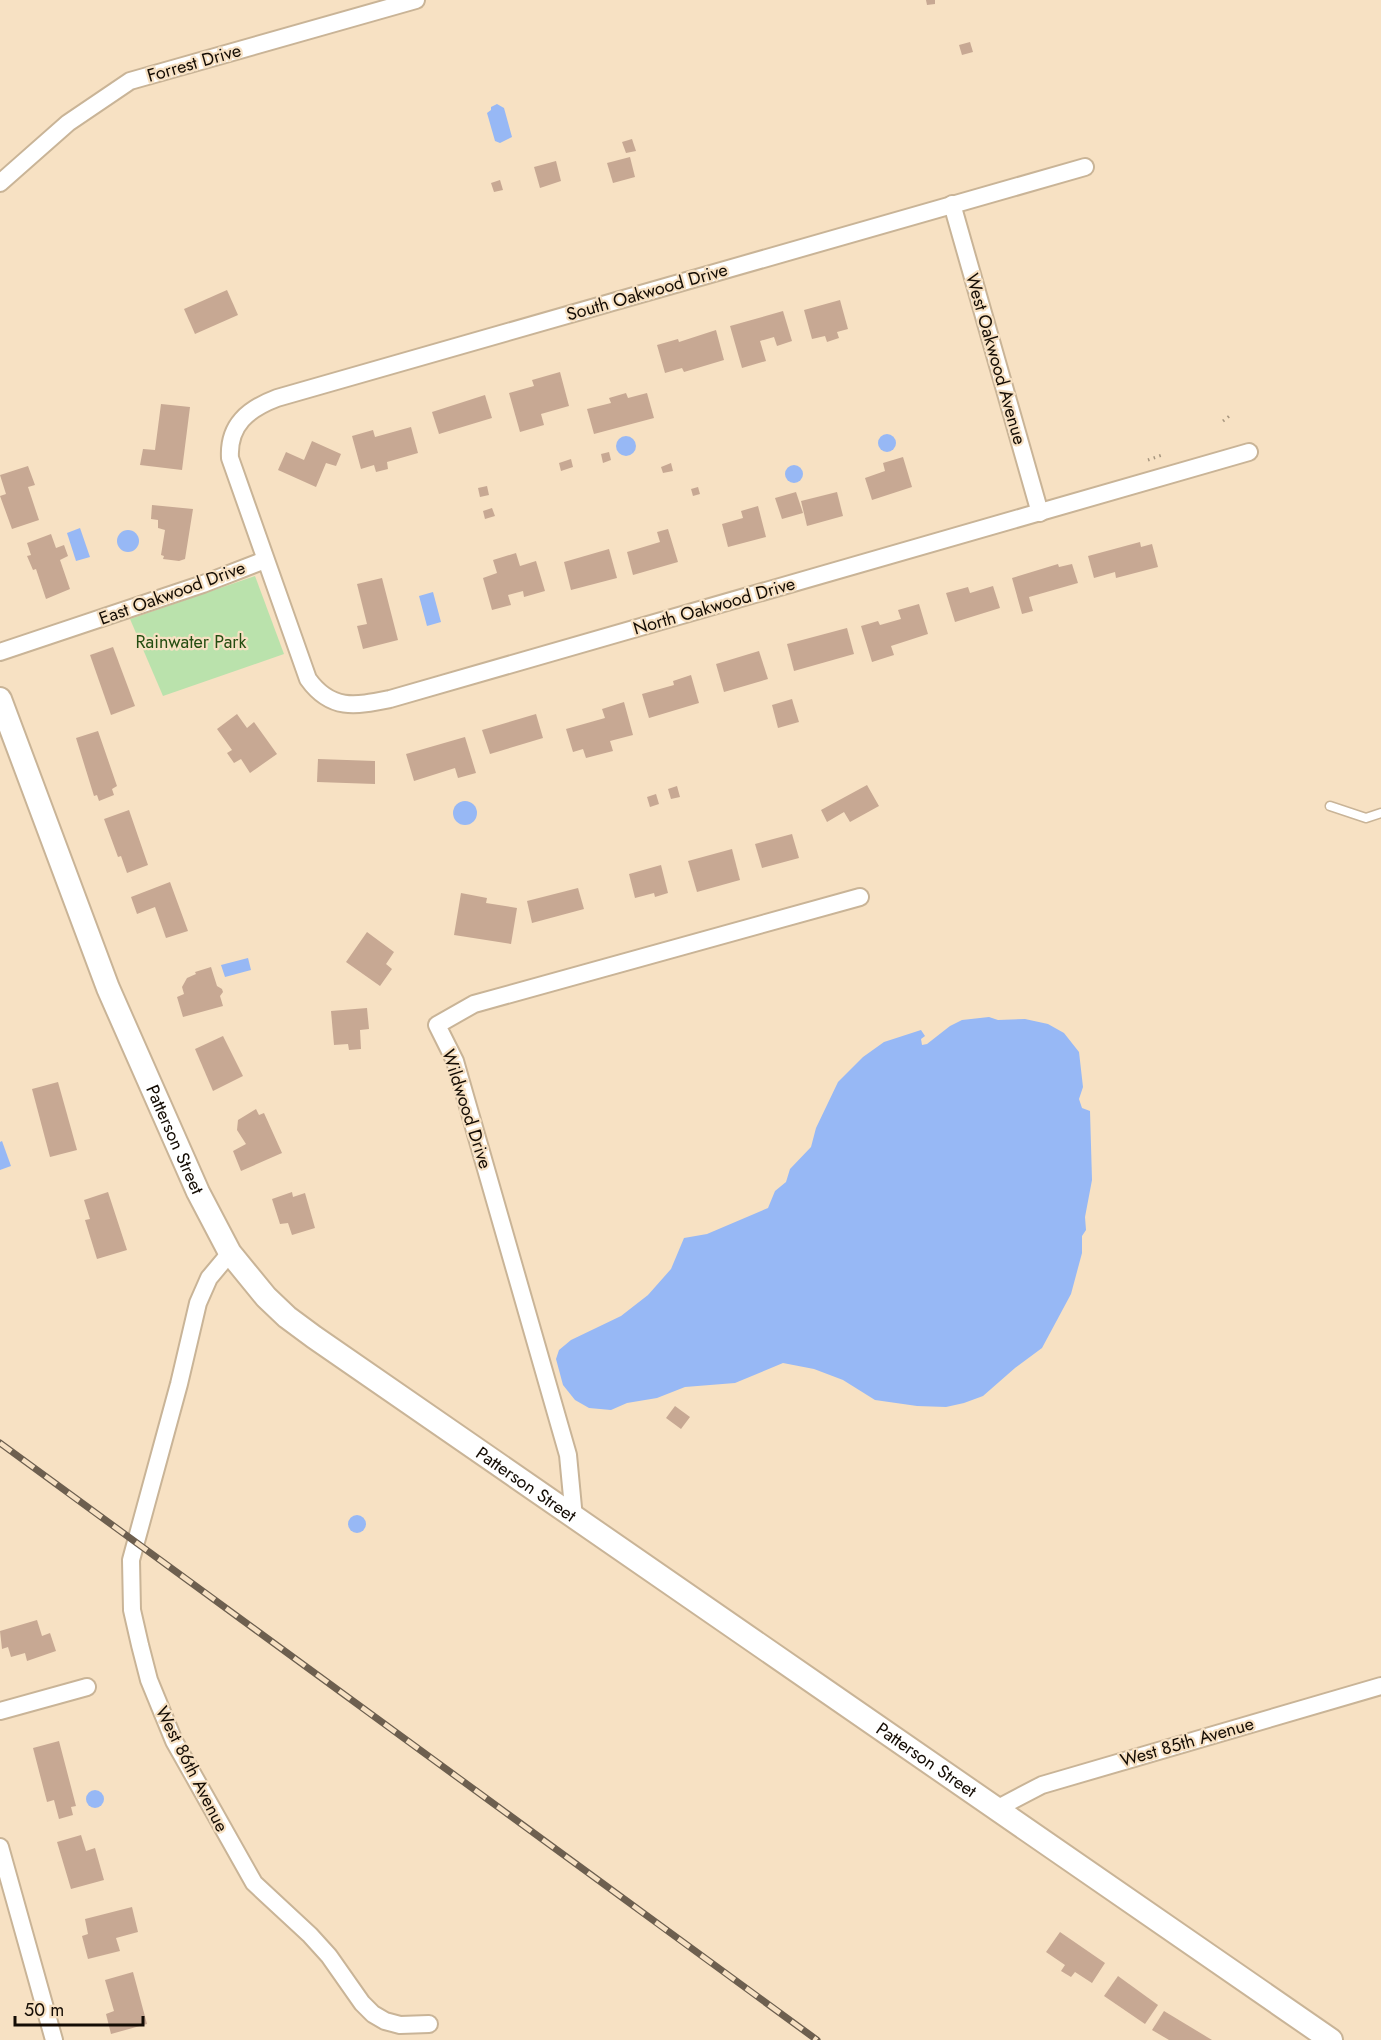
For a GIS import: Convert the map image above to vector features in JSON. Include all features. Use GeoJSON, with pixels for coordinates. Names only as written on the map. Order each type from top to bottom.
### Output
{"type":"FeatureCollection","features":[{"type":"Feature","properties":{"kind":"street","name":"Forrest Drive"},"geometry":{"type":"LineString","coordinates":[[0,183],[68,123],[130,81],[416,0]]}},
{"type":"Feature","properties":{"kind":"street","name":"South Oakwood Drive"},"geometry":{"type":"LineString","coordinates":[[230,445],[235,428],[248,414],[259,405],[277,398],[1085,167]]}},
{"type":"Feature","properties":{"kind":"street","name":"West Oakwood Avenue"},"geometry":{"type":"LineString","coordinates":[[952,204],[1040,513]]}},
{"type":"Feature","properties":{"kind":"street","name":"East Oakwood Drive"},"geometry":{"type":"LineString","coordinates":[[0,652],[203,584],[265,560],[230,458],[230,445]]}},
{"type":"Feature","properties":{"kind":"street","name":"North Oakwood Drive"},"geometry":{"type":"LineString","coordinates":[[265,560],[308,679],[317,691],[335,702],[357,705],[390,699],[1249,453]]}},
{"type":"Feature","properties":{"kind":"street","name":"Patterson Street"},"geometry":{"type":"LineString","coordinates":[[0,699],[108,988],[198,1192],[230,1253],[266,1297],[296,1324],[574,1518],[998,1808],[1331,2040]]}},
{"type":"Feature","properties":{"kind":"street","name":"Wildwood Drive"},"geometry":{"type":"LineString","coordinates":[[574,1518],[568,1455],[455,1061],[437,1024],[474,1004],[860,897]]}},
{"type":"Feature","properties":{"kind":"street","name":"West 86th Avenue"},"geometry":{"type":"LineString","coordinates":[[230,1253],[209,1278],[198,1303],[179,1384],[131,1560],[132,1611],[149,1680],[174,1741],[254,1883],[310,1935],[373,2014],[385,2021],[400,2025],[429,2024]]}},
{"type":"Feature","properties":{"kind":"street","name":"West 85th Avenue"},"geometry":{"type":"LineString","coordinates":[[998,1808],[1042,1785],[1381,1686]]}},
{"type":"Feature","properties":{"kind":"street"},"geometry":{"type":"LineString","coordinates":[[0,1712],[87,1687]]}},
{"type":"Feature","properties":{"kind":"street"},"geometry":{"type":"LineString","coordinates":[[0,1846],[54,2040]]}},
{"type":"Feature","properties":{"kind":"lane"},"geometry":{"type":"LineString","coordinates":[[1330,806],[1366,819],[1381,813]]}},
{"type":"Feature","properties":{"kind":"path"},"geometry":{"type":"LineString","coordinates":[[1222,421],[1232,414]]}},
{"type":"Feature","properties":{"kind":"path"},"geometry":{"type":"LineString","coordinates":[[1148,460],[1162,456]]}},
{"type":"Feature","properties":{"kind":"green space","name":"Rainwater Park"},"geometry":{"type":"Polygon","coordinates":[[[255,576],[284,654],[163,696],[130,619],[255,576]]]}},
{"type":"Feature","properties":{"kind":"water"},"geometry":{"type":"Polygon","coordinates":[[[497,104],[504,108],[512,137],[500,143],[495,141],[487,113],[497,104]]]}},
{"type":"Feature","properties":{"kind":"water"},"geometry":{"type":"Polygon","coordinates":[[[887,434],[893,437],[896,443],[893,449],[887,452],[881,449],[878,443],[881,437],[887,434]]]}},
{"type":"Feature","properties":{"kind":"water"},"geometry":{"type":"Polygon","coordinates":[[[626,436],[633,439],[636,446],[633,453],[626,456],[619,453],[616,446],[619,439],[626,436]]]}},
{"type":"Feature","properties":{"kind":"water"},"geometry":{"type":"Polygon","coordinates":[[[794,465],[800,468],[803,474],[800,480],[794,483],[788,480],[785,474],[788,468],[794,465]]]}},
{"type":"Feature","properties":{"kind":"water"},"geometry":{"type":"Polygon","coordinates":[[[80,528],[90,557],[76,561],[67,533],[80,528]]]}},
{"type":"Feature","properties":{"kind":"water"},"geometry":{"type":"Polygon","coordinates":[[[128,530],[138,537],[139,541],[132,551],[128,552],[118,545],[117,541],[124,531],[128,530]]]}},
{"type":"Feature","properties":{"kind":"water"},"geometry":{"type":"Polygon","coordinates":[[[433,592],[441,622],[427,626],[419,596],[433,592]]]}},
{"type":"Feature","properties":{"kind":"water"},"geometry":{"type":"Polygon","coordinates":[[[465,801],[473,805],[477,813],[473,821],[465,825],[457,821],[453,813],[457,805],[465,801]]]}},
{"type":"Feature","properties":{"kind":"water"},"geometry":{"type":"Polygon","coordinates":[[[248,958],[251,970],[225,977],[221,965],[248,958]]]}},
{"type":"Feature","properties":{"kind":"water"},"geometry":{"type":"Polygon","coordinates":[[[989,1017],[998,1020],[1025,1019],[1048,1024],[1064,1033],[1079,1052],[1083,1087],[1079,1099],[1082,1108],[1090,1111],[1092,1180],[1085,1217],[1086,1230],[1082,1236],[1082,1253],[1071,1294],[1042,1348],[983,1396],[946,1407],[917,1406],[875,1400],[843,1380],[814,1369],[783,1363],[735,1383],[685,1387],[657,1398],[627,1403],[611,1410],[589,1408],[575,1400],[563,1385],[556,1359],[559,1350],[571,1340],[621,1316],[648,1295],[671,1269],[684,1238],[707,1234],[768,1208],[775,1191],[786,1182],[790,1169],[811,1147],[816,1128],[838,1082],[863,1057],[884,1042],[921,1030],[925,1036],[921,1039],[922,1045],[927,1044],[950,1026],[962,1020],[989,1017]]]}},
{"type":"Feature","properties":{"kind":"water"},"geometry":{"type":"Polygon","coordinates":[[[2,1141],[11,1166],[0,1170],[0,1142],[2,1141]]]}},
{"type":"Feature","properties":{"kind":"water"},"geometry":{"type":"Polygon","coordinates":[[[353,1515],[361,1515],[366,1520],[364,1531],[353,1533],[348,1528],[348,1520],[353,1515]]]}},
{"type":"Feature","properties":{"kind":"water"},"geometry":{"type":"Polygon","coordinates":[[[95,1790],[101,1793],[104,1799],[101,1805],[95,1808],[89,1805],[86,1799],[89,1793],[95,1790]]]}},
{"type":"Feature","properties":{"kind":"building"},"geometry":{"type":"Polygon","coordinates":[[[926,0],[935,0],[935,4],[927,5],[926,0]]]}},
{"type":"Feature","properties":{"kind":"building"},"geometry":{"type":"Polygon","coordinates":[[[970,42],[973,52],[962,55],[959,45],[970,42]]]}},
{"type":"Feature","properties":{"kind":"building"},"geometry":{"type":"Polygon","coordinates":[[[632,139],[636,151],[626,153],[622,142],[632,139]]]}},
{"type":"Feature","properties":{"kind":"building"},"geometry":{"type":"Polygon","coordinates":[[[630,157],[635,177],[613,183],[607,163],[630,157]]]}},
{"type":"Feature","properties":{"kind":"building"},"geometry":{"type":"Polygon","coordinates":[[[556,161],[561,181],[540,188],[534,167],[556,161]]]}},
{"type":"Feature","properties":{"kind":"building"},"geometry":{"type":"Polygon","coordinates":[[[500,180],[503,190],[494,192],[491,183],[500,180]]]}},
{"type":"Feature","properties":{"kind":"building"},"geometry":{"type":"Polygon","coordinates":[[[227,290],[238,315],[195,334],[184,309],[227,290]]]}},
{"type":"Feature","properties":{"kind":"building"},"geometry":{"type":"Polygon","coordinates":[[[840,300],[848,329],[837,332],[839,338],[827,342],[825,336],[812,339],[804,310],[840,300]]]}},
{"type":"Feature","properties":{"kind":"building"},"geometry":{"type":"Polygon","coordinates":[[[783,311],[792,341],[777,346],[774,337],[760,341],[766,361],[742,368],[730,326],[783,311]]]}},
{"type":"Feature","properties":{"kind":"building"},"geometry":{"type":"Polygon","coordinates":[[[716,330],[724,360],[684,372],[682,368],[665,373],[657,345],[678,339],[679,342],[716,330]]]}},
{"type":"Feature","properties":{"kind":"building"},"geometry":{"type":"Polygon","coordinates":[[[560,372],[569,406],[541,414],[544,425],[520,432],[509,393],[534,386],[532,380],[560,372]]]}},
{"type":"Feature","properties":{"kind":"building"},"geometry":{"type":"Polygon","coordinates":[[[626,393],[628,398],[647,393],[654,418],[594,434],[587,409],[611,403],[609,398],[626,393]]]}},
{"type":"Feature","properties":{"kind":"building"},"geometry":{"type":"Polygon","coordinates":[[[485,395],[492,418],[439,434],[432,412],[485,395]]]}},
{"type":"Feature","properties":{"kind":"building"},"geometry":{"type":"Polygon","coordinates":[[[161,404],[190,407],[182,470],[140,465],[143,449],[155,450],[161,404]]]}},
{"type":"Feature","properties":{"kind":"building"},"geometry":{"type":"Polygon","coordinates":[[[411,427],[418,453],[387,462],[388,469],[376,472],[374,465],[361,469],[352,436],[373,430],[375,437],[411,427]]]}},
{"type":"Feature","properties":{"kind":"building"},"geometry":{"type":"Polygon","coordinates":[[[312,441],[341,454],[336,466],[326,463],[316,487],[278,470],[286,452],[304,460],[312,441]]]}},
{"type":"Feature","properties":{"kind":"building"},"geometry":{"type":"Polygon","coordinates":[[[609,452],[611,460],[603,463],[601,454],[609,452]]]}},
{"type":"Feature","properties":{"kind":"building"},"geometry":{"type":"Polygon","coordinates":[[[903,457],[912,487],[872,500],[865,478],[885,471],[883,463],[903,457]]]}},
{"type":"Feature","properties":{"kind":"building"},"geometry":{"type":"Polygon","coordinates":[[[571,459],[573,467],[561,471],[559,463],[571,459]]]}},
{"type":"Feature","properties":{"kind":"building"},"geometry":{"type":"Polygon","coordinates":[[[671,463],[673,471],[663,473],[661,467],[671,463]]]}},
{"type":"Feature","properties":{"kind":"building"},"geometry":{"type":"Polygon","coordinates":[[[28,466],[35,485],[28,487],[39,520],[12,529],[0,496],[6,494],[0,475],[28,466]]]}},
{"type":"Feature","properties":{"kind":"building"},"geometry":{"type":"Polygon","coordinates":[[[487,486],[489,495],[480,497],[478,488],[487,486]]]}},
{"type":"Feature","properties":{"kind":"building"},"geometry":{"type":"Polygon","coordinates":[[[698,487],[700,494],[693,496],[691,489],[698,487]]]}},
{"type":"Feature","properties":{"kind":"building"},"geometry":{"type":"Polygon","coordinates":[[[796,492],[803,513],[782,519],[775,498],[796,492]]]}},
{"type":"Feature","properties":{"kind":"building"},"geometry":{"type":"Polygon","coordinates":[[[837,492],[843,516],[807,526],[801,501],[837,492]]]}},
{"type":"Feature","properties":{"kind":"building"},"geometry":{"type":"Polygon","coordinates":[[[152,505],[193,509],[185,559],[179,561],[163,559],[164,556],[161,555],[165,530],[158,528],[158,520],[151,519],[152,505]]]}},
{"type":"Feature","properties":{"kind":"building"},"geometry":{"type":"Polygon","coordinates":[[[758,506],[766,537],[728,547],[722,524],[743,518],[741,511],[758,506]]]}},
{"type":"Feature","properties":{"kind":"building"},"geometry":{"type":"Polygon","coordinates":[[[492,508],[495,516],[485,519],[483,511],[492,508]]]}},
{"type":"Feature","properties":{"kind":"building"},"geometry":{"type":"Polygon","coordinates":[[[668,529],[678,562],[633,575],[627,552],[660,542],[657,532],[668,529]]]}},
{"type":"Feature","properties":{"kind":"building"},"geometry":{"type":"Polygon","coordinates":[[[51,534],[56,548],[64,545],[68,556],[60,560],[70,589],[46,599],[36,569],[33,570],[27,556],[31,555],[27,543],[51,534]]]}},
{"type":"Feature","properties":{"kind":"building"},"geometry":{"type":"Polygon","coordinates":[[[1140,542],[1141,547],[1152,544],[1158,567],[1116,578],[1115,572],[1094,578],[1088,556],[1140,542]]]}},
{"type":"Feature","properties":{"kind":"building"},"geometry":{"type":"Polygon","coordinates":[[[609,549],[617,578],[571,590],[564,562],[609,549]]]}},
{"type":"Feature","properties":{"kind":"building"},"geometry":{"type":"Polygon","coordinates":[[[516,553],[520,566],[536,561],[545,591],[524,597],[523,591],[508,595],[511,605],[492,610],[483,578],[497,573],[493,560],[516,553]]]}},
{"type":"Feature","properties":{"kind":"building"},"geometry":{"type":"Polygon","coordinates":[[[1058,564],[1059,567],[1072,564],[1078,583],[1029,597],[1033,611],[1022,614],[1012,578],[1058,564]]]}},
{"type":"Feature","properties":{"kind":"building"},"geometry":{"type":"Polygon","coordinates":[[[382,578],[398,640],[363,649],[357,626],[367,624],[357,584],[382,578]]]}},
{"type":"Feature","properties":{"kind":"building"},"geometry":{"type":"Polygon","coordinates":[[[993,586],[1000,608],[955,622],[946,593],[968,587],[970,593],[993,586]]]}},
{"type":"Feature","properties":{"kind":"building"},"geometry":{"type":"Polygon","coordinates":[[[919,604],[928,634],[891,646],[894,655],[872,662],[861,626],[878,621],[880,625],[901,619],[898,610],[919,604]]]}},
{"type":"Feature","properties":{"kind":"building"},"geometry":{"type":"Polygon","coordinates":[[[847,628],[854,654],[794,671],[787,644],[847,628]]]}},
{"type":"Feature","properties":{"kind":"building"},"geometry":{"type":"Polygon","coordinates":[[[113,647],[135,706],[111,715],[90,655],[113,647]]]}},
{"type":"Feature","properties":{"kind":"building"},"geometry":{"type":"Polygon","coordinates":[[[759,651],[768,679],[724,692],[716,664],[759,651]]]}},
{"type":"Feature","properties":{"kind":"building"},"geometry":{"type":"Polygon","coordinates":[[[691,675],[699,703],[649,718],[642,694],[674,685],[673,681],[691,675]]]}},
{"type":"Feature","properties":{"kind":"building"},"geometry":{"type":"Polygon","coordinates":[[[792,699],[799,722],[778,728],[772,705],[792,699]]]}},
{"type":"Feature","properties":{"kind":"building"},"geometry":{"type":"Polygon","coordinates":[[[624,702],[633,735],[610,741],[613,751],[586,758],[583,749],[573,752],[566,729],[605,718],[602,709],[624,702]]]}},
{"type":"Feature","properties":{"kind":"building"},"geometry":{"type":"Polygon","coordinates":[[[237,714],[247,728],[254,722],[277,754],[250,773],[241,759],[234,763],[227,753],[232,750],[217,729],[237,714]]]}},
{"type":"Feature","properties":{"kind":"building"},"geometry":{"type":"Polygon","coordinates":[[[536,714],[543,738],[490,754],[482,730],[536,714]]]}},
{"type":"Feature","properties":{"kind":"building"},"geometry":{"type":"Polygon","coordinates":[[[98,731],[117,786],[112,789],[114,795],[99,801],[97,795],[94,796],[76,738],[98,731]]]}},
{"type":"Feature","properties":{"kind":"building"},"geometry":{"type":"Polygon","coordinates":[[[465,737],[476,773],[458,778],[455,768],[414,781],[406,754],[465,737]]]}},
{"type":"Feature","properties":{"kind":"building"},"geometry":{"type":"Polygon","coordinates":[[[318,759],[375,761],[375,784],[317,782],[318,759]]]}},
{"type":"Feature","properties":{"kind":"building"},"geometry":{"type":"Polygon","coordinates":[[[867,785],[879,806],[850,822],[844,812],[827,822],[821,810],[867,785]]]}},
{"type":"Feature","properties":{"kind":"building"},"geometry":{"type":"Polygon","coordinates":[[[677,786],[680,797],[671,799],[668,789],[677,786]]]}},
{"type":"Feature","properties":{"kind":"building"},"geometry":{"type":"Polygon","coordinates":[[[656,794],[659,804],[650,807],[647,797],[656,794]]]}},
{"type":"Feature","properties":{"kind":"building"},"geometry":{"type":"Polygon","coordinates":[[[129,810],[148,865],[127,873],[121,856],[118,857],[104,819],[129,810]]]}},
{"type":"Feature","properties":{"kind":"building"},"geometry":{"type":"Polygon","coordinates":[[[792,834],[799,858],[762,868],[755,844],[792,834]]]}},
{"type":"Feature","properties":{"kind":"building"},"geometry":{"type":"Polygon","coordinates":[[[732,849],[740,880],[697,892],[688,861],[732,849]]]}},
{"type":"Feature","properties":{"kind":"building"},"geometry":{"type":"Polygon","coordinates":[[[661,865],[668,893],[655,897],[654,893],[635,898],[629,874],[661,865]]]}},
{"type":"Feature","properties":{"kind":"building"},"geometry":{"type":"Polygon","coordinates":[[[170,882],[188,931],[166,938],[155,907],[137,914],[131,897],[170,882]]]}},
{"type":"Feature","properties":{"kind":"building"},"geometry":{"type":"Polygon","coordinates":[[[578,888],[584,909],[532,923],[527,901],[578,888]]]}},
{"type":"Feature","properties":{"kind":"building"},"geometry":{"type":"Polygon","coordinates":[[[461,893],[487,898],[486,903],[517,908],[511,944],[454,935],[461,893]]]}},
{"type":"Feature","properties":{"kind":"building"},"geometry":{"type":"Polygon","coordinates":[[[367,932],[394,952],[386,964],[392,969],[380,986],[346,962],[367,932]]]}},
{"type":"Feature","properties":{"kind":"building"},"geometry":{"type":"Polygon","coordinates":[[[211,967],[217,986],[223,992],[220,996],[223,1006],[183,1017],[177,997],[184,994],[182,987],[187,978],[196,974],[195,972],[211,967]]]}},
{"type":"Feature","properties":{"kind":"building"},"geometry":{"type":"Polygon","coordinates":[[[367,1008],[369,1029],[360,1030],[361,1049],[349,1050],[348,1044],[334,1045],[331,1011],[367,1008]]]}},
{"type":"Feature","properties":{"kind":"building"},"geometry":{"type":"Polygon","coordinates":[[[223,1036],[243,1076],[213,1091],[195,1049],[223,1036]]]}},
{"type":"Feature","properties":{"kind":"building"},"geometry":{"type":"Polygon","coordinates":[[[58,1082],[77,1150],[50,1157],[32,1089],[58,1082]]]}},
{"type":"Feature","properties":{"kind":"building"},"geometry":{"type":"Polygon","coordinates":[[[256,1109],[259,1115],[264,1113],[282,1153],[241,1171],[233,1151],[246,1144],[237,1130],[238,1120],[256,1109]]]}},
{"type":"Feature","properties":{"kind":"building"},"geometry":{"type":"Polygon","coordinates":[[[108,1192],[127,1250],[97,1259],[85,1220],[90,1219],[84,1200],[108,1192]]]}},
{"type":"Feature","properties":{"kind":"building"},"geometry":{"type":"Polygon","coordinates":[[[292,1192],[293,1197],[305,1193],[315,1228],[292,1235],[288,1223],[280,1224],[272,1199],[292,1192]]]}},
{"type":"Feature","properties":{"kind":"building"},"geometry":{"type":"Polygon","coordinates":[[[675,1406],[690,1417],[681,1429],[666,1418],[675,1406]]]}},
{"type":"Feature","properties":{"kind":"building"},"geometry":{"type":"Polygon","coordinates":[[[37,1620],[42,1636],[50,1633],[56,1651],[27,1661],[25,1653],[11,1657],[8,1647],[2,1649],[0,1631],[37,1620]]]}},
{"type":"Feature","properties":{"kind":"building"},"geometry":{"type":"Polygon","coordinates":[[[59,1741],[76,1806],[71,1807],[73,1815],[59,1819],[54,1800],[47,1802],[33,1748],[59,1741]]]}},
{"type":"Feature","properties":{"kind":"building"},"geometry":{"type":"Polygon","coordinates":[[[81,1835],[86,1851],[95,1848],[104,1880],[71,1889],[57,1842],[81,1835]]]}},
{"type":"Feature","properties":{"kind":"building"},"geometry":{"type":"Polygon","coordinates":[[[132,1907],[138,1932],[116,1938],[120,1951],[88,1959],[82,1936],[88,1934],[85,1919],[132,1907]]]}},
{"type":"Feature","properties":{"kind":"building"},"geometry":{"type":"Polygon","coordinates":[[[1060,1932],[1105,1963],[1092,1983],[1075,1972],[1071,1977],[1061,1971],[1065,1965],[1046,1952],[1060,1932]]]}},
{"type":"Feature","properties":{"kind":"building"},"geometry":{"type":"Polygon","coordinates":[[[133,1972],[147,2024],[111,2034],[106,2014],[114,2011],[105,1980],[133,1972]]]}},
{"type":"Feature","properties":{"kind":"building"},"geometry":{"type":"Polygon","coordinates":[[[1118,1976],[1158,2005],[1145,2024],[1104,1996],[1118,1976]]]}},
{"type":"Feature","properties":{"kind":"building"},"geometry":{"type":"Polygon","coordinates":[[[1164,2011],[1212,2040],[1169,2040],[1152,2030],[1164,2011]]]}},
{"type":"Feature","properties":{"kind":"railway"},"geometry":{"type":"LineString","coordinates":[[0,1443],[817,2040]]}}]}
